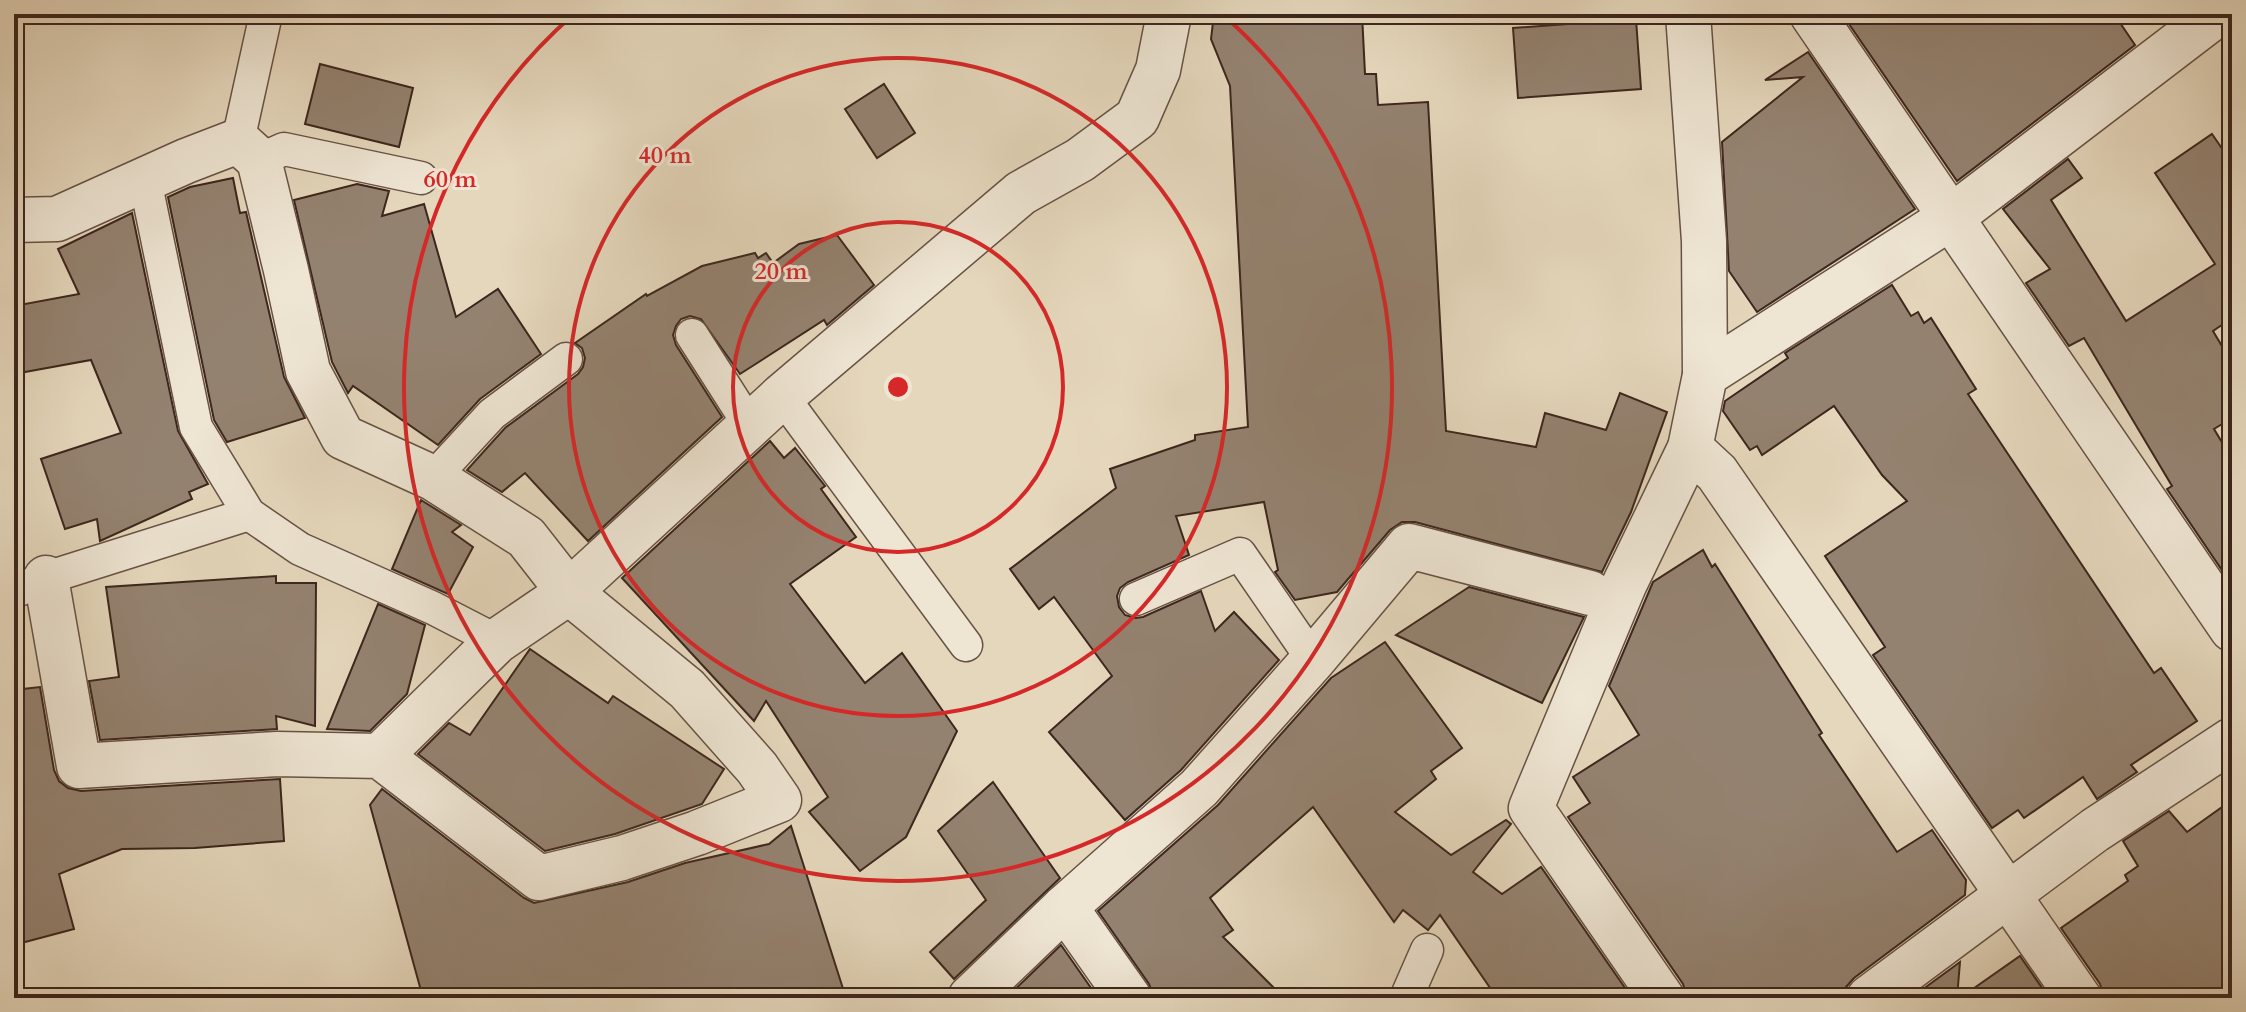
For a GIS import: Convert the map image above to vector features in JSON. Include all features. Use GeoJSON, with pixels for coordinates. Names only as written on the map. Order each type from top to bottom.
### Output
{"type":"FeatureCollection","features":[{"type":"Feature","properties":{"kind":"street"},"geometry":{"type":"LineString","coordinates":[[380,756],[497,641],[569,592],[782,396],[1021,193],[1080,160],[1137,118],[1158,70],[1169,14]]}},
{"type":"Feature","properties":{"kind":"street"},"geometry":{"type":"LineString","coordinates":[[1662,998],[1531,808],[1624,585],[1690,448],[1705,375],[1704,241],[1688,14]]}},
{"type":"Feature","properties":{"kind":"street"},"geometry":{"type":"LineString","coordinates":[[1812,14],[2232,629]]}},
{"type":"Feature","properties":{"kind":"street"},"geometry":{"type":"LineString","coordinates":[[1705,375],[1950,218],[2217,14],[2232,36]]}},
{"type":"Feature","properties":{"kind":"street"},"geometry":{"type":"LineString","coordinates":[[14,220],[57,219],[145,180],[248,151],[308,371],[343,437],[433,478],[526,537],[569,592],[687,689],[757,768],[779,800],[697,833],[622,858],[539,878],[380,756],[277,754],[79,766],[30,585]]}},
{"type":"Feature","properties":{"kind":"street"},"geometry":{"type":"LineString","coordinates":[[1690,448],[1717,473],[2079,998]]}},
{"type":"Feature","properties":{"kind":"street"},"geometry":{"type":"LineString","coordinates":[[970,998],[1065,907],[1199,788],[1409,546],[1590,593]]}},
{"type":"Feature","properties":{"kind":"street"},"geometry":{"type":"LineString","coordinates":[[1869,998],[2095,830],[2232,740]]}},
{"type":"Feature","properties":{"kind":"street"},"geometry":{"type":"LineString","coordinates":[[1065,907],[1129,998]]}},
{"type":"Feature","properties":{"kind":"lane"},"geometry":{"type":"LineString","coordinates":[[266,14],[248,151],[284,149],[421,178]]}},
{"type":"Feature","properties":{"kind":"lane"},"geometry":{"type":"LineString","coordinates":[[145,180],[196,427],[249,514],[300,549],[433,608],[497,641]]}},
{"type":"Feature","properties":{"kind":"lane"},"geometry":{"type":"LineString","coordinates":[[692,335],[750,426]]}},
{"type":"Feature","properties":{"kind":"lane"},"geometry":{"type":"LineString","coordinates":[[433,478],[492,414],[566,359]]}},
{"type":"Feature","properties":{"kind":"lane"},"geometry":{"type":"LineString","coordinates":[[782,396],[966,645]]}},
{"type":"Feature","properties":{"kind":"lane"},"geometry":{"type":"LineString","coordinates":[[30,585],[249,514]]}},
{"type":"Feature","properties":{"kind":"lane"},"geometry":{"type":"LineString","coordinates":[[1136,599],[1240,554],[1313,660]]}},
{"type":"Feature","properties":{"kind":"lane"},"geometry":{"type":"LineString","coordinates":[[1406,998],[1427,950]]}},
{"type":"Feature","properties":{"kind":"building"},"geometry":{"type":"Polygon","coordinates":[[[1214,14],[1362,14],[1365,74],[1376,74],[1378,105],[1428,102],[1446,431],[1536,447],[1545,413],[1606,430],[1620,393],[1667,412],[1631,512],[1602,572],[1415,522],[1402,522],[1390,530],[1337,592],[1295,600],[1275,572],[1278,570],[1264,502],[1176,516],[1189,555],[1128,582],[1120,588],[1117,596],[1119,607],[1125,615],[1143,617],[1201,591],[1215,631],[1234,612],[1279,660],[1181,770],[1125,820],[1049,732],[1112,676],[1054,597],[1039,609],[1010,569],[1116,488],[1110,469],[1195,440],[1195,435],[1248,427],[1230,86],[1211,39],[1214,14]]]}},
{"type":"Feature","properties":{"kind":"building"},"geometry":{"type":"Polygon","coordinates":[[[1865,14],[2114,14],[2135,45],[1957,181],[1849,24],[1865,14]]]}},
{"type":"Feature","properties":{"kind":"building"},"geometry":{"type":"Polygon","coordinates":[[[1636,19],[1641,89],[1518,98],[1513,28],[1636,19]]]}},
{"type":"Feature","properties":{"kind":"building"},"geometry":{"type":"Polygon","coordinates":[[[1808,52],[1915,209],[1757,312],[1729,271],[1722,142],[1803,77],[1765,80],[1808,52]]]}},
{"type":"Feature","properties":{"kind":"building"},"geometry":{"type":"Polygon","coordinates":[[[320,64],[413,88],[399,147],[305,124],[320,64]]]}},
{"type":"Feature","properties":{"kind":"building"},"geometry":{"type":"Polygon","coordinates":[[[884,84],[915,133],[877,158],[845,109],[884,84]]]}},
{"type":"Feature","properties":{"kind":"building"},"geometry":{"type":"Polygon","coordinates":[[[2212,134],[2232,163],[2232,318],[2213,331],[2232,363],[2232,418],[2214,429],[2232,459],[2232,585],[2167,489],[2172,486],[2084,338],[2069,346],[2026,283],[2050,269],[2003,209],[2068,159],[2082,178],[2051,200],[2126,321],[2215,264],[2155,173],[2212,134]]]}},
{"type":"Feature","properties":{"kind":"building"},"geometry":{"type":"Polygon","coordinates":[[[233,178],[240,213],[246,212],[284,377],[305,418],[227,442],[214,420],[168,197],[190,187],[233,178]]]}},
{"type":"Feature","properties":{"kind":"building"},"geometry":{"type":"Polygon","coordinates":[[[357,184],[389,191],[382,216],[424,204],[456,317],[498,289],[541,354],[480,399],[438,445],[353,386],[348,393],[332,362],[294,200],[357,184]]]}},
{"type":"Feature","properties":{"kind":"building"},"geometry":{"type":"Polygon","coordinates":[[[132,213],[178,431],[208,484],[189,492],[192,499],[100,541],[97,519],[65,529],[41,459],[121,433],[91,360],[14,374],[14,306],[79,294],[58,249],[132,213]]]}},
{"type":"Feature","properties":{"kind":"building"},"geometry":{"type":"Polygon","coordinates":[[[837,235],[874,285],[827,325],[824,320],[740,374],[701,319],[690,316],[681,319],[673,335],[676,345],[722,417],[588,541],[525,473],[502,492],[467,470],[505,428],[578,374],[585,358],[582,348],[575,343],[646,294],[702,266],[755,253],[758,258],[766,253],[773,263],[799,244],[837,235]]]}},
{"type":"Feature","properties":{"kind":"building"},"geometry":{"type":"Polygon","coordinates":[[[1892,285],[1911,316],[1918,312],[1924,323],[1931,318],[1976,389],[1968,394],[2154,673],[2161,668],[2197,721],[2131,765],[2137,772],[2097,799],[2083,777],[2024,818],[2018,810],[1992,828],[1873,655],[1885,647],[1825,556],[1907,501],[1882,475],[1834,406],[1762,455],[1757,446],[1750,450],[1723,411],[1725,401],[1788,358],[1785,353],[1892,285]]]}},
{"type":"Feature","properties":{"kind":"building"},"geometry":{"type":"Polygon","coordinates":[[[770,441],[784,458],[795,448],[825,486],[821,489],[856,537],[790,584],[865,683],[902,653],[957,731],[906,837],[860,871],[809,812],[828,797],[766,701],[754,721],[622,578],[770,441]]]}},
{"type":"Feature","properties":{"kind":"building"},"geometry":{"type":"Polygon","coordinates":[[[421,500],[461,525],[452,532],[473,547],[448,594],[392,569],[421,500]]]}},
{"type":"Feature","properties":{"kind":"building"},"geometry":{"type":"Polygon","coordinates":[[[1703,550],[1712,567],[1715,564],[1822,733],[1819,735],[1897,852],[1932,830],[1966,880],[1965,895],[1854,978],[1846,987],[1844,998],[1687,998],[1683,984],[1568,817],[1590,803],[1573,777],[1639,735],[1609,686],[1653,582],[1703,550]]]}},
{"type":"Feature","properties":{"kind":"building"},"geometry":{"type":"Polygon","coordinates":[[[276,576],[276,583],[316,583],[315,726],[276,716],[277,729],[100,740],[89,681],[119,677],[106,587],[276,576]]]}},
{"type":"Feature","properties":{"kind":"building"},"geometry":{"type":"Polygon","coordinates":[[[1469,587],[1584,617],[1542,703],[1396,635],[1469,587]]]}},
{"type":"Feature","properties":{"kind":"building"},"geometry":{"type":"Polygon","coordinates":[[[378,604],[425,625],[407,694],[370,731],[327,729],[378,604]]]}},
{"type":"Feature","properties":{"kind":"building"},"geometry":{"type":"Polygon","coordinates":[[[1385,642],[1462,748],[1431,771],[1436,779],[1395,812],[1451,855],[1506,820],[1511,824],[1473,872],[1502,894],[1541,867],[1632,998],[1497,998],[1440,915],[1428,930],[1403,910],[1394,922],[1313,807],[1210,898],[1233,930],[1223,937],[1284,998],[1154,998],[1149,984],[1098,911],[1218,805],[1331,678],[1385,642]]]}},
{"type":"Feature","properties":{"kind":"building"},"geometry":{"type":"Polygon","coordinates":[[[530,649],[608,703],[613,696],[724,769],[702,804],[615,834],[545,851],[418,754],[449,723],[470,735],[530,649]]]}},
{"type":"Feature","properties":{"kind":"building"},"geometry":{"type":"Polygon","coordinates":[[[40,687],[54,770],[59,781],[68,788],[81,791],[280,779],[284,841],[195,848],[122,849],[59,874],[74,929],[14,945],[14,690],[40,687]]]}},
{"type":"Feature","properties":{"kind":"building"},"geometry":{"type":"Polygon","coordinates":[[[993,782],[1060,878],[954,979],[930,952],[986,900],[938,831],[993,782]]]}},
{"type":"Feature","properties":{"kind":"building"},"geometry":{"type":"Polygon","coordinates":[[[382,789],[534,903],[628,882],[685,863],[769,844],[791,826],[846,998],[423,998],[370,805],[382,789]]]}},
{"type":"Feature","properties":{"kind":"building"},"geometry":{"type":"Polygon","coordinates":[[[2232,800],[2232,998],[2104,998],[2100,984],[2061,928],[2128,881],[2125,875],[2138,866],[2123,841],[2169,811],[2187,832],[2232,800]]]}},
{"type":"Feature","properties":{"kind":"building"},"geometry":{"type":"Polygon","coordinates":[[[1061,945],[1098,998],[1006,998],[1061,945]]]}},
{"type":"Feature","properties":{"kind":"building"},"geometry":{"type":"Polygon","coordinates":[[[2020,956],[2049,998],[1960,998],[2020,956]]]}},
{"type":"Feature","properties":{"kind":"building"},"geometry":{"type":"Polygon","coordinates":[[[1960,962],[1957,998],[1911,998],[1960,962]]]}}]}
